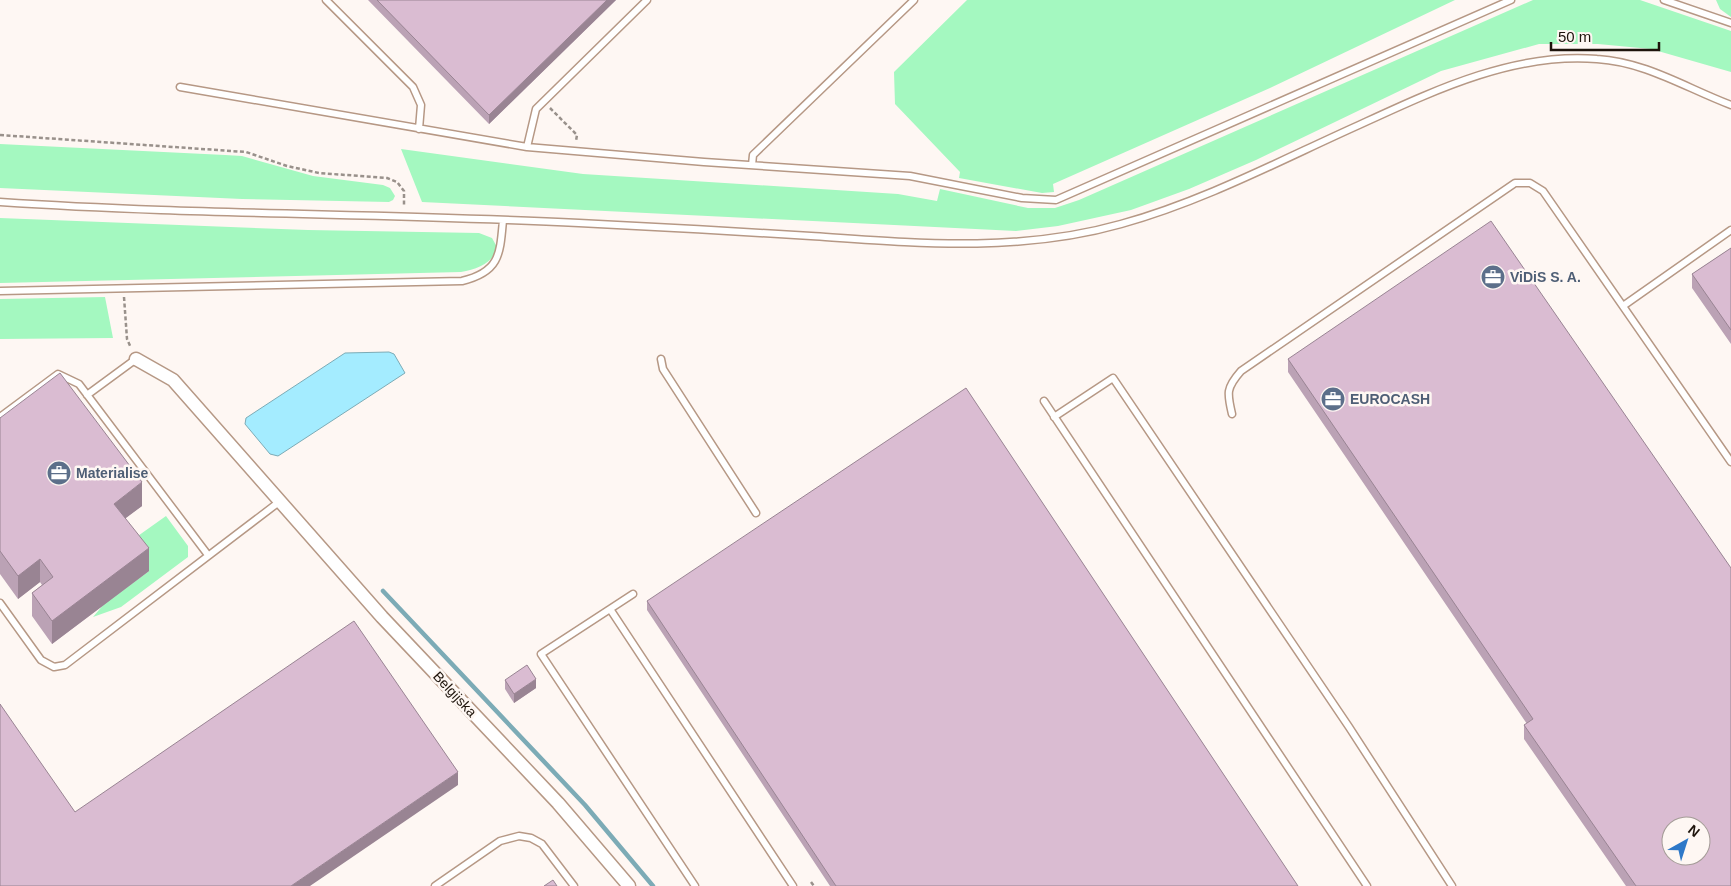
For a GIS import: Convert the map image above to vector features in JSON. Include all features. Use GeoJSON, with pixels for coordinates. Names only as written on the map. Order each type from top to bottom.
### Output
{"type":"FeatureCollection","features":[{"type":"Feature","properties":{"kind":"street","name":"Belgijska"},"geometry":{"type":"LineString","coordinates":[[136,359],[173,380],[382,617],[558,803],[629,886]]}},
{"type":"Feature","properties":{"kind":"lane"},"geometry":{"type":"LineString","coordinates":[[326,0],[413,87],[421,105],[419,129]]}},
{"type":"Feature","properties":{"kind":"lane"},"geometry":{"type":"LineString","coordinates":[[527,147],[532,120],[543,101],[647,0]]}},
{"type":"Feature","properties":{"kind":"lane"},"geometry":{"type":"LineString","coordinates":[[752,165],[753,155],[914,0]]}},
{"type":"Feature","properties":{"kind":"lane"},"geometry":{"type":"LineString","coordinates":[[180,87],[527,147],[910,176],[1022,198],[1056,200],[1511,0]]}},
{"type":"Feature","properties":{"kind":"lane"},"geometry":{"type":"LineString","coordinates":[[1664,0],[1731,23]]}},
{"type":"Feature","properties":{"kind":"lane"},"geometry":{"type":"LineString","coordinates":[[0,202],[165,210],[503,220],[955,244],[1024,241],[1092,231],[1158,213],[1220,188],[1444,88],[1527,64],[1561,59],[1598,59],[1625,63],[1670,77],[1731,105]]}},
{"type":"Feature","properties":{"kind":"lane"},"geometry":{"type":"LineString","coordinates":[[1232,414],[1228,397],[1229,385],[1241,371],[1515,183],[1530,183],[1543,191],[1731,462]]}},
{"type":"Feature","properties":{"kind":"lane"},"geometry":{"type":"LineString","coordinates":[[0,291],[462,281],[476,278],[497,261],[501,249],[503,220]]}},
{"type":"Feature","properties":{"kind":"lane"},"geometry":{"type":"LineString","coordinates":[[1623,306],[1731,230]]}},
{"type":"Feature","properties":{"kind":"lane"},"geometry":{"type":"LineString","coordinates":[[87,395],[136,359]]}},
{"type":"Feature","properties":{"kind":"lane"},"geometry":{"type":"LineString","coordinates":[[661,359],[663,369],[756,513]]}},
{"type":"Feature","properties":{"kind":"lane"},"geometry":{"type":"LineString","coordinates":[[0,417],[58,374],[79,384],[208,555]]}},
{"type":"Feature","properties":{"kind":"lane"},"geometry":{"type":"LineString","coordinates":[[1054,417],[1113,378],[1349,727],[1452,886]]}},
{"type":"Feature","properties":{"kind":"lane"},"geometry":{"type":"LineString","coordinates":[[1044,401],[1366,886]]}},
{"type":"Feature","properties":{"kind":"lane"},"geometry":{"type":"LineString","coordinates":[[0,603],[41,660],[54,668],[64,665],[279,502]]}},
{"type":"Feature","properties":{"kind":"lane"},"geometry":{"type":"LineString","coordinates":[[633,594],[541,654],[695,886]]}},
{"type":"Feature","properties":{"kind":"lane"},"geometry":{"type":"LineString","coordinates":[[610,609],[793,886]]}},
{"type":"Feature","properties":{"kind":"lane"},"geometry":{"type":"LineString","coordinates":[[435,886],[500,841],[519,836],[531,838],[542,844],[574,886]]}},
{"type":"Feature","properties":{"kind":"path"},"geometry":{"type":"LineString","coordinates":[[543,101],[577,136],[574,152]]}},
{"type":"Feature","properties":{"kind":"path"},"geometry":{"type":"LineString","coordinates":[[0,135],[246,152],[287,166],[319,173],[387,178],[397,182],[404,191],[404,218]]}},
{"type":"Feature","properties":{"kind":"path"},"geometry":{"type":"LineString","coordinates":[[123,288],[127,339],[136,359]]}},
{"type":"Feature","properties":{"kind":"path"},"geometry":{"type":"LineString","coordinates":[[811,882],[814,886]]}},
{"type":"Feature","properties":{"kind":"green space"},"geometry":{"type":"Polygon","coordinates":[[[967,0],[1455,0],[1270,88],[1053,184],[1054,192],[1042,193],[959,178],[960,172],[895,104],[894,72],[967,0]]]}},
{"type":"Feature","properties":{"kind":"green space"},"geometry":{"type":"Polygon","coordinates":[[[1533,0],[1640,0],[1731,31],[1731,72],[1651,49],[1598,44],[1539,44],[1441,71],[1256,160],[1189,189],[1131,210],[1058,226],[1016,231],[422,202],[401,149],[583,174],[898,194],[937,201],[940,189],[1028,208],[1055,208],[1079,200],[1533,0]]]}},
{"type":"Feature","properties":{"kind":"green space"},"geometry":{"type":"Polygon","coordinates":[[[1716,0],[1731,0],[1731,17],[1720,9],[1716,0]]]}},
{"type":"Feature","properties":{"kind":"green space"},"geometry":{"type":"Polygon","coordinates":[[[0,144],[242,156],[313,176],[383,185],[390,188],[395,196],[389,202],[242,199],[0,188],[0,144]]]}},
{"type":"Feature","properties":{"kind":"green space"},"geometry":{"type":"Polygon","coordinates":[[[0,218],[308,230],[479,233],[492,238],[497,247],[492,258],[484,265],[461,272],[0,283],[0,218]]]}},
{"type":"Feature","properties":{"kind":"green space"},"geometry":{"type":"Polygon","coordinates":[[[105,297],[113,338],[0,339],[0,299],[105,297]]]}},
{"type":"Feature","properties":{"kind":"green space"},"geometry":{"type":"Polygon","coordinates":[[[166,516],[188,546],[188,557],[121,607],[93,617],[104,604],[149,571],[128,543],[166,516]]]}},
{"type":"Feature","properties":{"kind":"water"},"geometry":{"type":"Polygon","coordinates":[[[389,352],[394,354],[405,373],[278,456],[270,454],[245,424],[246,418],[345,353],[389,352]]]}},
{"type":"Feature","properties":{"kind":"building"},"geometry":{"type":"Polygon","coordinates":[[[377,0],[607,0],[489,115],[377,0]]]}},
{"type":"Feature","properties":{"kind":"building"},"geometry":{"type":"Polygon","coordinates":[[[1491,221],[1731,568],[1731,886],[1636,886],[1524,725],[1533,719],[1288,359],[1491,221]]]}},
{"type":"Feature","properties":{"kind":"building"},"geometry":{"type":"Polygon","coordinates":[[[1731,248],[1731,330],[1692,274],[1731,248]]]}},
{"type":"Feature","properties":{"kind":"building","name":"Materialise"},"geometry":{"type":"Polygon","coordinates":[[[60,373],[142,482],[114,504],[149,548],[52,621],[32,593],[53,577],[40,559],[18,576],[0,551],[0,418],[60,373]]]}},
{"type":"Feature","properties":{"kind":"building"},"geometry":{"type":"Polygon","coordinates":[[[966,388],[1298,886],[836,886],[647,601],[966,388]]]}},
{"type":"Feature","properties":{"kind":"building"},"geometry":{"type":"Polygon","coordinates":[[[354,621],[458,772],[291,886],[0,886],[0,704],[75,812],[354,621]]]}},
{"type":"Feature","properties":{"kind":"building"},"geometry":{"type":"Polygon","coordinates":[[[527,665],[536,679],[514,694],[505,680],[527,665]]]}},
{"type":"Feature","properties":{"kind":"building"},"geometry":{"type":"Polygon","coordinates":[[[553,880],[557,886],[544,886],[553,880]]]}},
{"type":"Feature","properties":{"kind":"waterway"},"geometry":{"type":"LineString","coordinates":[[383,591],[585,805],[653,886]]}},
{"type":"Feature","properties":{"kind":"place","name":"ViDiS S. A."},"geometry":{"type":"Point","coordinates":[1493,277]}},
{"type":"Feature","properties":{"kind":"place","name":"EUROCASH"},"geometry":{"type":"Point","coordinates":[1333,399]}},
{"type":"Feature","properties":{"kind":"place","name":"Materialise"},"geometry":{"type":"Point","coordinates":[59,473]}}]}
